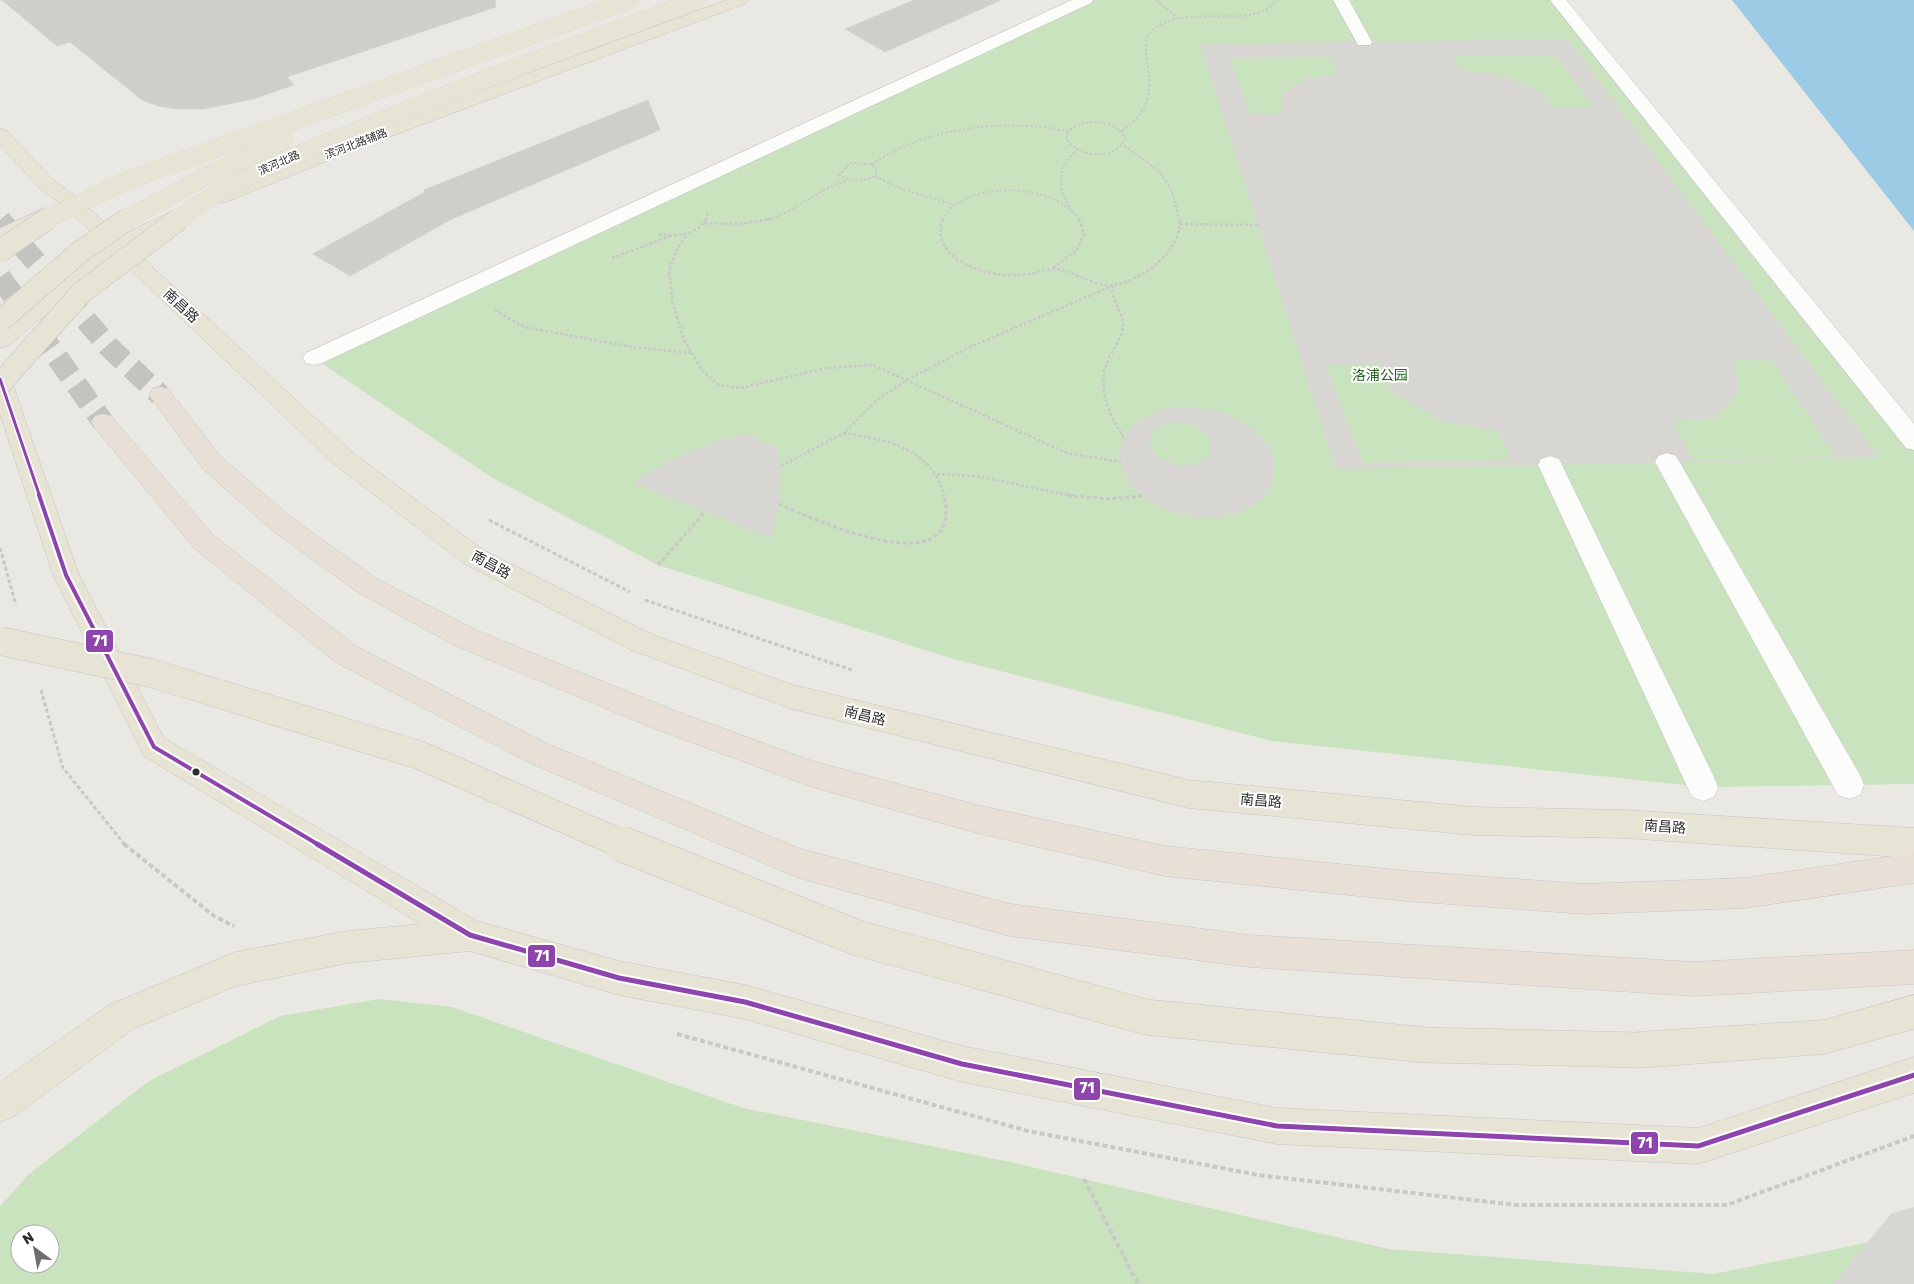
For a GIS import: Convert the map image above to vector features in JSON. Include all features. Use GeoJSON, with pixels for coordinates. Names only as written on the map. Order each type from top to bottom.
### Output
{"type":"FeatureCollection","features":[{"type":"Feature","properties":{"kind":"highway"},"geometry":{"type":"LineString","coordinates":[[160,395],[212,463],[282,524],[368,586],[466,638],[617,701],[812,774],[977,819],[1164,861],[1407,886],[1585,899],[1745,893],[1914,868]]}},
{"type":"Feature","properties":{"kind":"highway"},"geometry":{"type":"LineString","coordinates":[[103,422],[204,542],[347,655],[540,754],[799,863],[1010,920],[1250,951],[1694,979],[1914,967]]}},
{"type":"Feature","properties":{"kind":"main road"},"geometry":{"type":"LineString","coordinates":[[0,236],[70,201],[117,181],[623,0]]}},
{"type":"Feature","properties":{"kind":"main road"},"geometry":{"type":"LineString","coordinates":[[0,251],[45,220],[128,180],[630,0]]}},
{"type":"Feature","properties":{"kind":"main road","name":"滨河北路"},"geometry":{"type":"LineString","coordinates":[[0,321],[81,251],[147,208],[240,158],[401,93],[653,0]]}},
{"type":"Feature","properties":{"kind":"main road","name":"滨河北路"},"geometry":{"type":"LineString","coordinates":[[0,384],[82,292],[200,203],[273,164],[444,95],[697,0]]}},
{"type":"Feature","properties":{"kind":"main road","name":"滨河北路辅路"},"geometry":{"type":"LineString","coordinates":[[0,341],[117,245],[225,195],[359,142],[741,0]]}},
{"type":"Feature","properties":{"kind":"main road","name":"南昌路"},"geometry":{"type":"LineString","coordinates":[[0,134],[46,184],[70,201],[344,458],[474,557],[641,642],[792,698],[1189,794],[1474,821],[1625,824],[1914,843]]}},
{"type":"Feature","properties":{"kind":"main road"},"geometry":{"type":"LineString","coordinates":[[0,379],[66,575],[154,747],[470,935],[619,978],[745,1002],[962,1064],[1277,1126],[1698,1146],[1914,1075]]}},
{"type":"Feature","properties":{"kind":"main road"},"geometry":{"type":"LineString","coordinates":[[0,641],[151,673],[419,755],[651,857],[858,938],[1146,1017],[1427,1045],[1638,1050],[1824,1036],[1914,1012]]}},
{"type":"Feature","properties":{"kind":"main road"},"geometry":{"type":"LineString","coordinates":[[0,1104],[121,1017],[235,969],[348,947],[470,935]]}},
{"type":"Feature","properties":{"kind":"street"},"geometry":{"type":"LineString","coordinates":[[314,358],[1085,0]]}},
{"type":"Feature","properties":{"kind":"street"},"geometry":{"type":"LineString","coordinates":[[1341,0],[1364,42]]}},
{"type":"Feature","properties":{"kind":"street"},"geometry":{"type":"LineString","coordinates":[[1558,0],[1893,413],[1914,442]]}},
{"type":"Feature","properties":{"kind":"street"},"geometry":{"type":"LineString","coordinates":[[1667,462],[1848,785]]}},
{"type":"Feature","properties":{"kind":"street"},"geometry":{"type":"LineString","coordinates":[[1550,465],[1703,787]]}},
{"type":"Feature","properties":{"kind":"path"},"geometry":{"type":"LineString","coordinates":[[1156,0],[1177,17]]}},
{"type":"Feature","properties":{"kind":"path"},"geometry":{"type":"LineString","coordinates":[[1122,131],[1133,125],[1150,85],[1150,71],[1145,49],[1149,33],[1159,23],[1177,17],[1253,13],[1271,7],[1276,0]]}},
{"type":"Feature","properties":{"kind":"path"},"geometry":{"type":"LineString","coordinates":[[1090,122],[1102,122],[1122,131],[1126,139],[1124,146],[1114,152],[1102,154],[1077,150],[1066,139],[1068,131],[1076,125],[1090,122]]}},
{"type":"Feature","properties":{"kind":"path"},"geometry":{"type":"LineString","coordinates":[[846,180],[839,175],[842,168],[852,162],[871,164],[903,146],[923,139],[975,128],[1028,125],[1068,131]]}},
{"type":"Feature","properties":{"kind":"path"},"geometry":{"type":"LineString","coordinates":[[781,466],[844,433],[877,400],[907,380],[968,348],[1153,269],[1166,256],[1175,240],[1180,224],[1169,186],[1150,165],[1124,146]]}},
{"type":"Feature","properties":{"kind":"path"},"geometry":{"type":"LineString","coordinates":[[1072,210],[1056,199],[1024,190],[987,192],[955,204],[944,216],[940,227],[941,241],[950,253],[967,265],[988,272],[1030,274],[1053,268],[1076,252],[1083,240],[1083,227],[1072,210],[1061,196],[1058,185],[1063,165],[1068,156],[1077,150]]}},
{"type":"Feature","properties":{"kind":"path"},"geometry":{"type":"LineString","coordinates":[[684,186],[705,208],[708,216],[704,223],[728,226],[774,218],[798,208],[823,188],[846,180],[865,181],[875,176],[877,170],[871,164]]}},
{"type":"Feature","properties":{"kind":"path"},"geometry":{"type":"LineString","coordinates":[[875,176],[899,188],[955,204]]}},
{"type":"Feature","properties":{"kind":"path"},"geometry":{"type":"LineString","coordinates":[[1180,224],[1258,225]]}},
{"type":"Feature","properties":{"kind":"path"},"geometry":{"type":"LineString","coordinates":[[608,259],[670,236]]}},
{"type":"Feature","properties":{"kind":"path"},"geometry":{"type":"LineString","coordinates":[[686,236],[677,249],[670,271],[672,304],[684,340],[702,370],[719,385],[741,388],[827,368],[873,365],[1067,453],[1120,462]]}},
{"type":"Feature","properties":{"kind":"path"},"geometry":{"type":"LineString","coordinates":[[1053,268],[1112,286]]}},
{"type":"Feature","properties":{"kind":"path"},"geometry":{"type":"LineString","coordinates":[[1112,286],[1112,297],[1123,325],[1117,345],[1106,363],[1102,383],[1104,400],[1111,418],[1124,438]]}},
{"type":"Feature","properties":{"kind":"path"},"geometry":{"type":"LineString","coordinates":[[500,304],[490,308],[524,327],[632,347],[692,353]]}},
{"type":"Feature","properties":{"kind":"path"},"geometry":{"type":"LineString","coordinates":[[780,504],[833,528],[886,540],[914,543],[931,538],[943,526],[948,509],[937,474],[916,454],[887,440],[844,433]]}},
{"type":"Feature","properties":{"kind":"path"},"geometry":{"type":"LineString","coordinates":[[937,474],[976,476],[1069,496],[1106,499],[1142,496]]}},
{"type":"Feature","properties":{"kind":"path"},"geometry":{"type":"LineString","coordinates":[[658,565],[705,512]]}},
{"type":"Feature","properties":{"kind":"path"},"geometry":{"type":"LineString","coordinates":[[488,520],[647,601],[861,674]]}},
{"type":"Feature","properties":{"kind":"path"},"geometry":{"type":"LineString","coordinates":[[1084,1179],[1138,1284]]}},
{"type":"Feature","properties":{"kind":"green space","name":"洛浦公园"},"geometry":{"type":"Polygon","coordinates":[[[1085,0],[1558,0],[1914,442],[1914,784],[1703,787],[1272,741],[950,658],[658,565],[491,477],[314,358],[1085,0]]]}},
{"type":"Feature","properties":{"kind":"green space"},"geometry":{"type":"Polygon","coordinates":[[[379,999],[452,1007],[743,1108],[1010,1162],[1389,1249],[1714,1274],[1914,1233],[1914,1284],[0,1284],[0,1206],[29,1174],[149,1081],[280,1016],[379,999]]]}},
{"type":"Feature","properties":{"kind":"shaded area"},"geometry":{"type":"Polygon","coordinates":[[[1568,39],[1879,458],[1336,469],[1200,44],[1568,39]],[[1555,55],[1452,56],[1461,70],[1499,75],[1538,90],[1553,108],[1593,107],[1555,55]],[[1330,56],[1230,59],[1250,113],[1281,113],[1283,93],[1307,78],[1339,75],[1330,56]],[[1733,359],[1739,391],[1715,418],[1672,421],[1693,460],[1837,458],[1771,359],[1733,359]],[[1378,364],[1326,366],[1363,463],[1511,460],[1498,431],[1445,422],[1394,394],[1378,364]]]}},
{"type":"Feature","properties":{"kind":"shaded area"},"geometry":{"type":"Polygon","coordinates":[[[1178,407],[1204,408],[1229,415],[1251,427],[1267,444],[1275,463],[1273,482],[1262,499],[1243,511],[1219,517],[1195,517],[1169,511],[1148,501],[1131,486],[1121,469],[1119,451],[1125,435],[1137,422],[1155,412],[1178,407]],[[1175,421],[1157,427],[1152,432],[1150,446],[1160,459],[1179,465],[1198,464],[1206,459],[1211,452],[1210,437],[1196,426],[1175,421]]]}},
{"type":"Feature","properties":{"kind":"shaded area"},"geometry":{"type":"Polygon","coordinates":[[[743,434],[777,447],[781,466],[779,504],[771,538],[631,482],[669,461],[715,442],[743,434]]]}},
{"type":"Feature","properties":{"kind":"shaded area"},"geometry":{"type":"Polygon","coordinates":[[[1914,1207],[1914,1284],[1833,1284],[1891,1214],[1914,1207]]]}},
{"type":"Feature","properties":{"kind":"water"},"geometry":{"type":"Polygon","coordinates":[[[1732,0],[1914,0],[1914,231],[1732,0]]]}},
{"type":"Feature","properties":{"kind":"building"},"geometry":{"type":"Polygon","coordinates":[[[2,0],[495,0],[496,7],[287,77],[294,85],[253,99],[203,109],[178,109],[158,106],[142,100],[70,42],[57,46],[2,0]]]}},
{"type":"Feature","properties":{"kind":"building"},"geometry":{"type":"Polygon","coordinates":[[[914,0],[1001,0],[885,52],[845,29],[914,0]]]}},
{"type":"Feature","properties":{"kind":"building"},"geometry":{"type":"Polygon","coordinates":[[[648,100],[660,130],[452,219],[350,276],[313,254],[425,192],[424,190],[648,100]]]}},
{"type":"Feature","properties":{"kind":"tunnel"},"geometry":{"type":"LineString","coordinates":[[0,220],[109,347],[160,395]]}},
{"type":"Feature","properties":{"kind":"tunnel"},"geometry":{"type":"LineString","coordinates":[[0,277],[103,422]]}},
{"type":"Feature","properties":{"kind":"transit line","name":"71"},"geometry":{"type":"LineString","coordinates":[[0,379],[66,575],[154,747],[470,935],[619,978],[745,1002],[962,1064],[1277,1126],[1698,1146],[1914,1075]]}}]}
